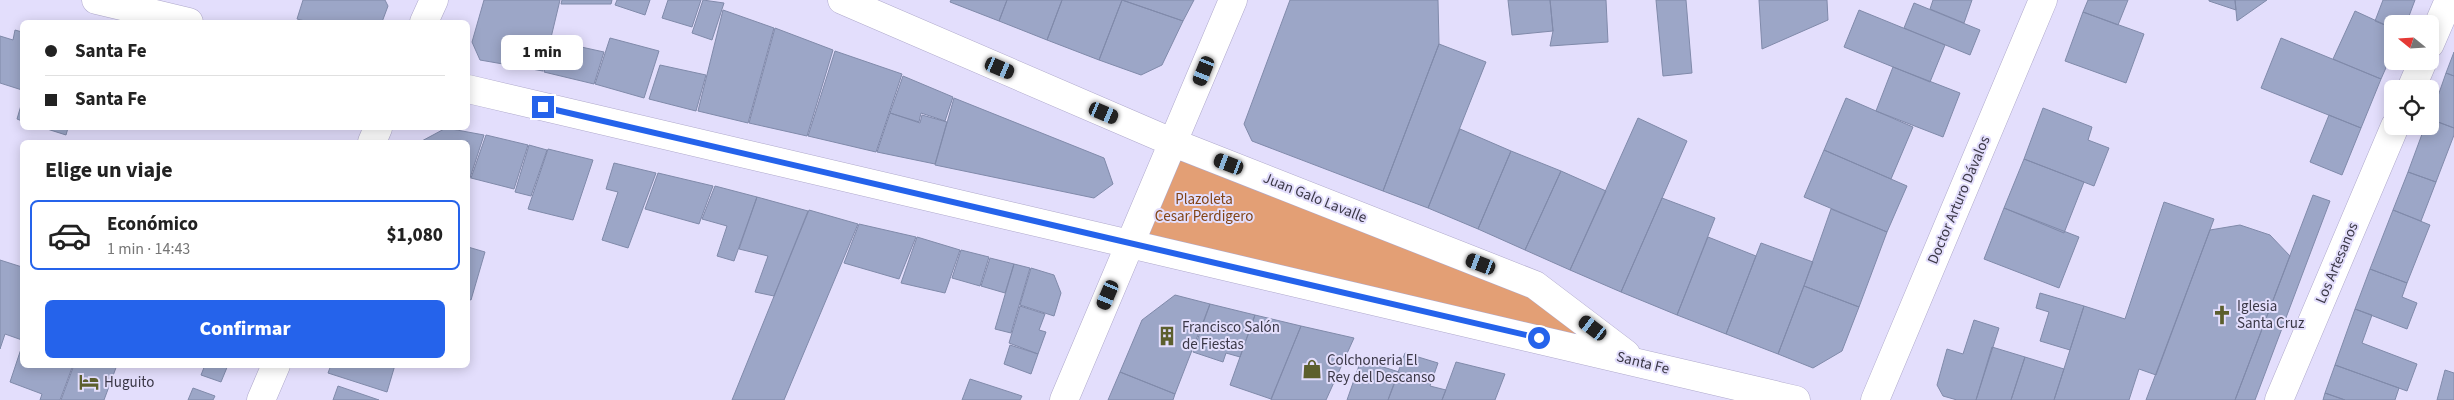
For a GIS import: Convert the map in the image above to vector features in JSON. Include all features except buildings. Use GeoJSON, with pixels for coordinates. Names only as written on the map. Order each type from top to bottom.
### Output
{"type":"FeatureCollection","features":[{"type":"Feature","properties":{"kind":"street"},"geometry":{"type":"LineString","coordinates":[[96,0],[181,20]]}},
{"type":"Feature","properties":{"kind":"street"},"geometry":{"type":"LineString","coordinates":[[425,20],[434,0]]}},
{"type":"Feature","properties":{"kind":"street","name":"Juan Galo Lavalle"},"geometry":{"type":"LineString","coordinates":[[842,0],[1174,143],[1535,285],[1636,361]]}},
{"type":"Feature","properties":{"kind":"street"},"geometry":{"type":"LineString","coordinates":[[1064,400],[1234,0]]}},
{"type":"Feature","properties":{"kind":"street","name":"Doctor Arturo Dávalos"},"geometry":{"type":"LineString","coordinates":[[1875,400],[2043,0]]}},
{"type":"Feature","properties":{"kind":"street"},"geometry":{"type":"LineString","coordinates":[[2439,23],[2449,0]]}},
{"type":"Feature","properties":{"kind":"street","name":"Santa Fe"},"geometry":{"type":"LineString","coordinates":[[470,89],[1796,400]]}},
{"type":"Feature","properties":{"kind":"street","name":"Los Artesanos"},"geometry":{"type":"LineString","coordinates":[[2279,400],[2391,135]]}},
{"type":"Feature","properties":{"kind":"street"},"geometry":{"type":"LineString","coordinates":[[261,400],[275,368]]}},
{"type":"Feature","properties":{"kind":"green space","name":"Plazoleta Cesar Perdigero"},"geometry":{"type":"Polygon","coordinates":[[[1178,148],[1532,287],[1624,353],[1136,239],[1178,148]]]}},
{"type":"Feature","properties":{"kind":"place","name":"Iglesia Santa Cruz"},"geometry":{"type":"Point","coordinates":[2222,315]}},
{"type":"Feature","properties":{"kind":"place","name":"Francisco Salón de Fiestas"},"geometry":{"type":"Point","coordinates":[1167,336]}},
{"type":"Feature","properties":{"kind":"place","name":"Colchoneria El Rey del Descanso"},"geometry":{"type":"Point","coordinates":[1312,369]}},
{"type":"Feature","properties":{"kind":"place","name":"Huguito"},"geometry":{"type":"Point","coordinates":[89,382]}},
{"type":"Feature","properties":{"kind":"route"},"geometry":{"type":"LineString","coordinates":[[543,107],[1539,338]]}}]}
